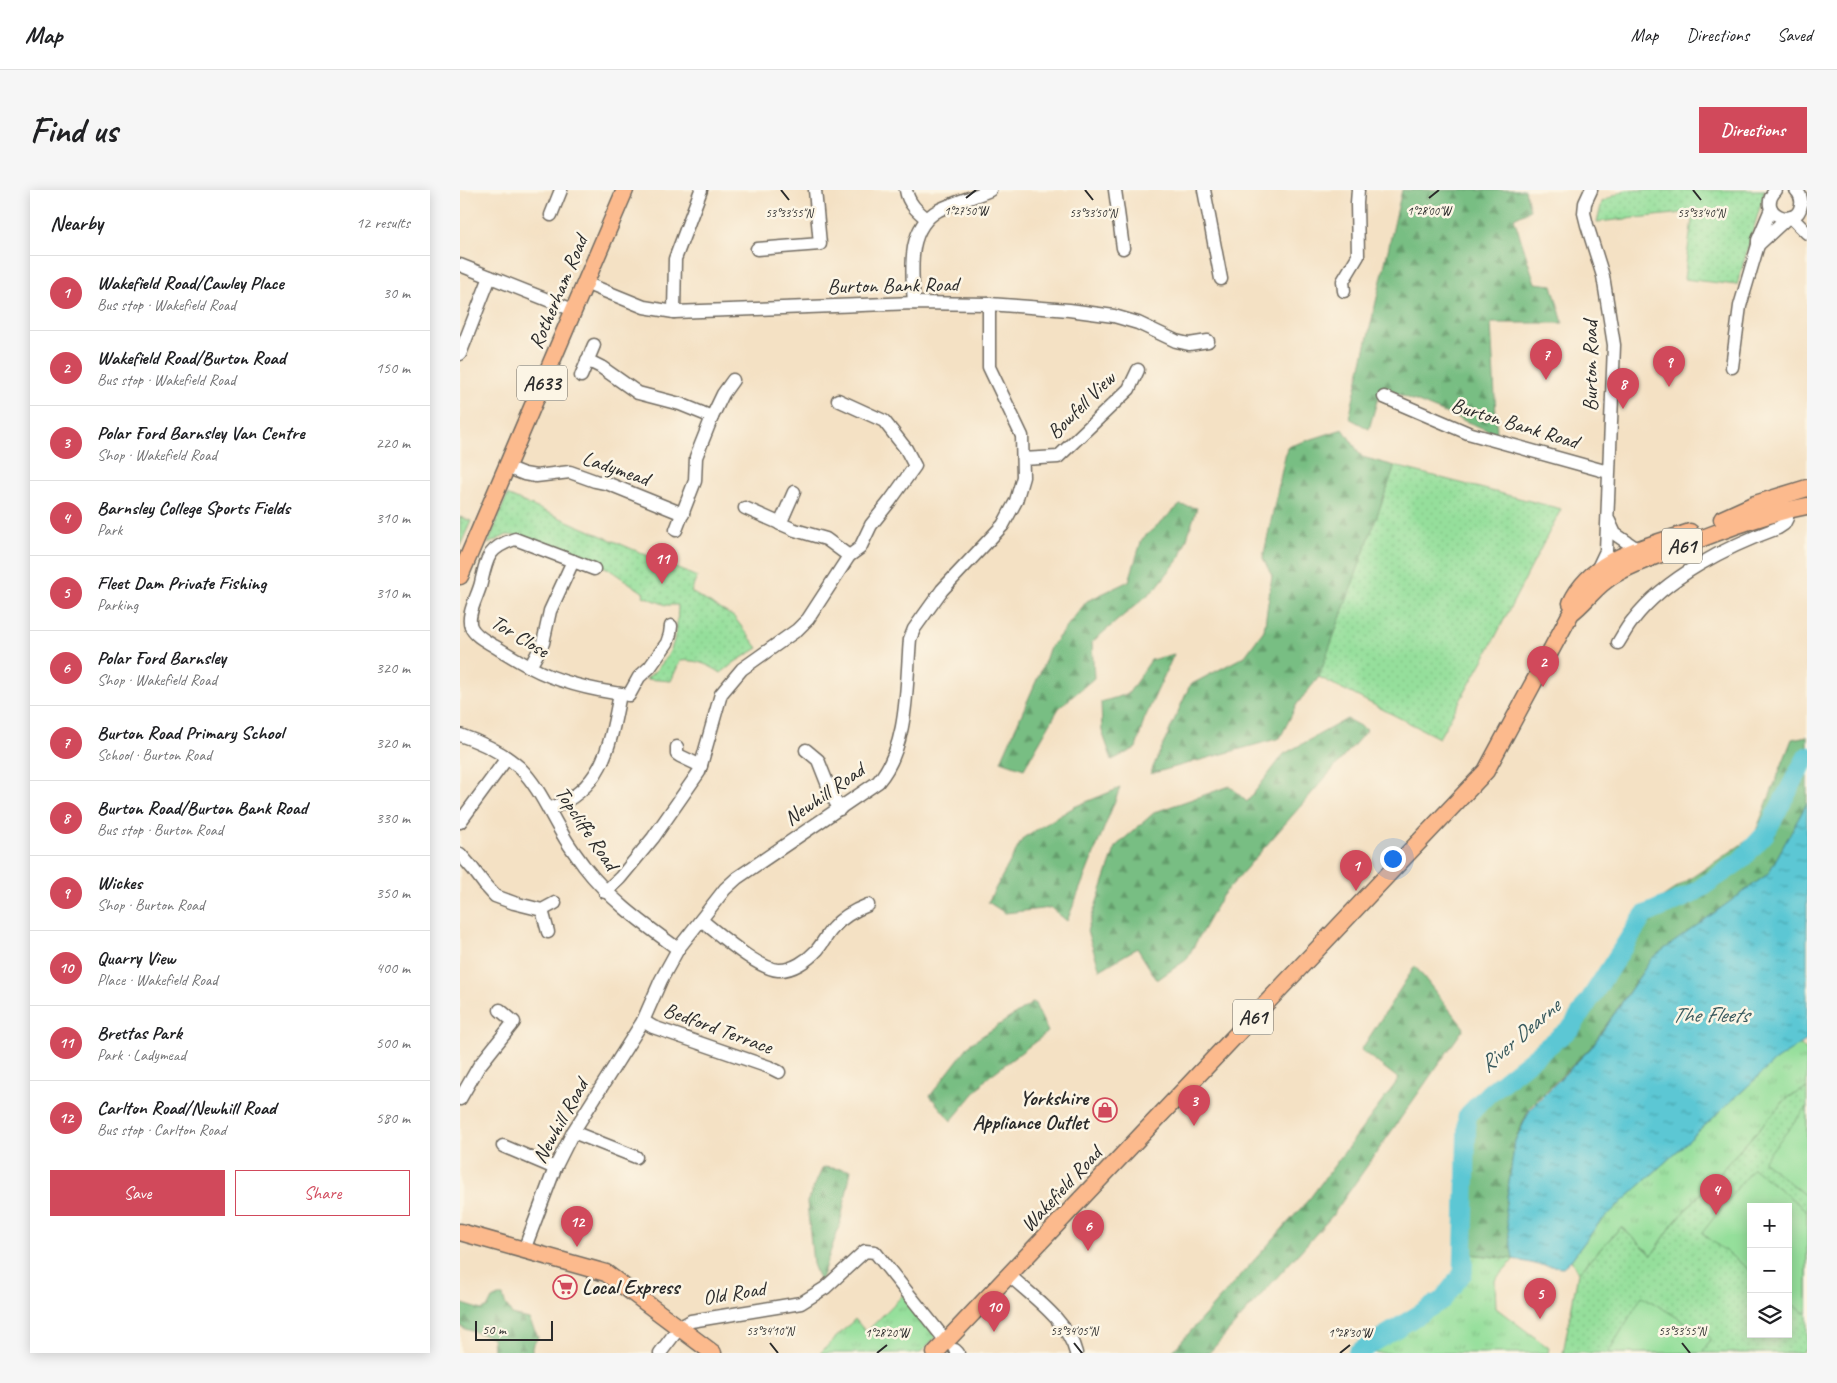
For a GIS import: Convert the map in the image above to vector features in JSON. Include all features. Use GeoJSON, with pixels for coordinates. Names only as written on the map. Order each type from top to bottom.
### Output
{"type":"FeatureCollection","features":[{"type":"Feature","properties":{"kind":"main road","name":"Rotherham Road"},"geometry":{"type":"LineString","coordinates":[[460,576],[624,190]]}},
{"type":"Feature","properties":{"kind":"main road","name":"A61"},"geometry":{"type":"LineString","coordinates":[[1571,613],[1577,609],[1593,590],[1619,572],[1739,523],[1782,503],[1807,488]]}},
{"type":"Feature","properties":{"kind":"main road","name":"A61"},"geometry":{"type":"LineString","coordinates":[[1571,613],[1571,604],[1575,594],[1597,571],[1622,555],[1782,503],[1807,506]]}},
{"type":"Feature","properties":{"kind":"main road","name":"Wakefield Road"},"geometry":{"type":"LineString","coordinates":[[949,1350],[1009,1275],[1486,771],[1571,613]]}},
{"type":"Feature","properties":{"kind":"main road"},"geometry":{"type":"LineString","coordinates":[[460,1232],[606,1273],[713,1353]]}},
{"type":"Feature","properties":{"kind":"street"},"geometry":{"type":"LineString","coordinates":[[551,215],[561,190]]}},
{"type":"Feature","properties":{"kind":"street"},"geometry":{"type":"LineString","coordinates":[[674,312],[675,259],[701,190]]}},
{"type":"Feature","properties":{"kind":"street"},"geometry":{"type":"LineString","coordinates":[[756,249],[820,244],[815,190]]}},
{"type":"Feature","properties":{"kind":"street"},"geometry":{"type":"LineString","coordinates":[[906,190],[907,197],[915,209],[927,219]]}},
{"type":"Feature","properties":{"kind":"street"},"geometry":{"type":"LineString","coordinates":[[914,302],[913,246],[927,219],[940,210],[990,190]]}},
{"type":"Feature","properties":{"kind":"street"},"geometry":{"type":"LineString","coordinates":[[1115,190],[1123,248]]}},
{"type":"Feature","properties":{"kind":"street"},"geometry":{"type":"LineString","coordinates":[[1204,190],[1221,279]]}},
{"type":"Feature","properties":{"kind":"street"},"geometry":{"type":"LineString","coordinates":[[1344,291],[1343,282],[1358,256],[1356,203],[1358,190]]}},
{"type":"Feature","properties":{"kind":"street","name":"Burton Road"},"geometry":{"type":"LineString","coordinates":[[1591,190],[1585,203],[1584,213],[1603,276],[1614,345],[1606,551],[1597,571]]}},
{"type":"Feature","properties":{"kind":"street"},"geometry":{"type":"LineString","coordinates":[[1758,245],[1789,218],[1804,210],[1802,199],[1796,190]]}},
{"type":"Feature","properties":{"kind":"street"},"geometry":{"type":"LineString","coordinates":[[1770,197],[1778,216],[1789,218],[1807,233]]}},
{"type":"Feature","properties":{"kind":"street"},"geometry":{"type":"LineString","coordinates":[[1732,366],[1740,306],[1770,197]]}},
{"type":"Feature","properties":{"kind":"street"},"geometry":{"type":"LineString","coordinates":[[460,265],[573,310]]}},
{"type":"Feature","properties":{"kind":"street"},"geometry":{"type":"LineString","coordinates":[[460,354],[490,277]]}},
{"type":"Feature","properties":{"kind":"street","name":"Burton Bank Road"},"geometry":{"type":"LineString","coordinates":[[585,283],[644,307],[674,312],[914,302],[989,304],[1069,310],[1114,316],[1138,323],[1176,341],[1188,344],[1203,338]]}},
{"type":"Feature","properties":{"kind":"street","name":"Newhill Road"},"geometry":{"type":"LineString","coordinates":[[524,1250],[555,1168],[574,1132],[643,1021],[661,980],[678,949],[725,889],[738,878],[878,782],[888,768],[902,730],[910,639],[914,629],[942,590],[1003,526],[1016,500],[1022,476],[1022,436],[989,367],[989,304]]}},
{"type":"Feature","properties":{"kind":"street"},"geometry":{"type":"LineString","coordinates":[[581,376],[594,345]]}},
{"type":"Feature","properties":{"kind":"street"},"geometry":{"type":"LineString","coordinates":[[587,360],[601,367],[638,393],[680,404],[712,417]]}},
{"type":"Feature","properties":{"kind":"street","name":"Bowfell View"},"geometry":{"type":"LineString","coordinates":[[1023,459],[1058,457],[1129,390],[1133,374]]}},
{"type":"Feature","properties":{"kind":"street"},"geometry":{"type":"LineString","coordinates":[[676,530],[695,481],[696,457],[723,394],[733,380]]}},
{"type":"Feature","properties":{"kind":"street","name":"Burton Bank Road"},"geometry":{"type":"LineString","coordinates":[[1384,396],[1468,433],[1608,472]]}},
{"type":"Feature","properties":{"kind":"street"},"geometry":{"type":"LineString","coordinates":[[605,892],[620,878],[653,838],[699,772],[721,694],[742,669],[797,630],[808,619],[849,556],[860,548],[871,526],[915,466],[906,449],[884,421],[838,400]]}},
{"type":"Feature","properties":{"kind":"street","name":"Ladymead"},"geometry":{"type":"LineString","coordinates":[[506,467],[524,474],[536,476],[570,472],[595,482],[609,484],[683,514]]}},
{"type":"Feature","properties":{"kind":"street"},"geometry":{"type":"LineString","coordinates":[[780,524],[794,492]]}},
{"type":"Feature","properties":{"kind":"street"},"geometry":{"type":"LineString","coordinates":[[1618,643],[1633,620],[1664,588],[1690,570],[1734,545],[1784,524],[1787,518],[1782,503]]}},
{"type":"Feature","properties":{"kind":"street"},"geometry":{"type":"LineString","coordinates":[[745,508],[795,530],[826,538],[849,556]]}},
{"type":"Feature","properties":{"kind":"street","name":"Burton Road"},"geometry":{"type":"LineString","coordinates":[[1608,516],[1615,534],[1637,549]]}},
{"type":"Feature","properties":{"kind":"street","name":"Tor Close"},"geometry":{"type":"LineString","coordinates":[[594,569],[515,539],[500,544],[489,555],[470,618],[471,627],[477,635],[530,667],[555,678],[620,694]]}},
{"type":"Feature","properties":{"kind":"street"},"geometry":{"type":"LineString","coordinates":[[530,667],[543,643],[550,611],[573,561]]}},
{"type":"Feature","properties":{"kind":"street"},"geometry":{"type":"LineString","coordinates":[[549,809],[561,805],[578,795],[593,777],[602,762],[610,740],[620,694],[629,695],[639,676],[658,657],[667,643],[671,626]]}},
{"type":"Feature","properties":{"kind":"street","name":"Topcliffe Road"},"geometry":{"type":"LineString","coordinates":[[460,735],[507,758],[519,767],[534,784],[563,836],[605,892],[633,916],[678,949]]}},
{"type":"Feature","properties":{"kind":"street"},"geometry":{"type":"LineString","coordinates":[[677,747],[677,754],[701,766]]}},
{"type":"Feature","properties":{"kind":"street"},"geometry":{"type":"LineString","coordinates":[[806,750],[818,760],[833,798],[840,808]]}},
{"type":"Feature","properties":{"kind":"street"},"geometry":{"type":"LineString","coordinates":[[460,822],[507,758]]}},
{"type":"Feature","properties":{"kind":"street"},"geometry":{"type":"LineString","coordinates":[[460,854],[495,896],[542,910],[555,903]]}},
{"type":"Feature","properties":{"kind":"street"},"geometry":{"type":"LineString","coordinates":[[701,920],[758,963],[776,970],[787,970],[817,951],[833,928],[851,912],[868,905]]}},
{"type":"Feature","properties":{"kind":"street"},"geometry":{"type":"LineString","coordinates":[[542,910],[548,932]]}},
{"type":"Feature","properties":{"kind":"street"},"geometry":{"type":"LineString","coordinates":[[461,1095],[479,1066],[514,1022],[500,1010]]}},
{"type":"Feature","properties":{"kind":"street","name":"Bedford Terrace"},"geometry":{"type":"LineString","coordinates":[[643,1021],[779,1072]]}},
{"type":"Feature","properties":{"kind":"street"},"geometry":{"type":"LineString","coordinates":[[574,1132],[636,1156]]}},
{"type":"Feature","properties":{"kind":"street"},"geometry":{"type":"LineString","coordinates":[[502,1146],[555,1168]]}},
{"type":"Feature","properties":{"kind":"street","name":"Old Road"},"geometry":{"type":"LineString","coordinates":[[660,1353],[679,1328],[691,1321],[800,1303],[825,1288],[865,1251],[875,1252],[949,1350]]}},
{"type":"Feature","properties":{"kind":"street"},"geometry":{"type":"LineString","coordinates":[[1009,1275],[1068,1332],[1076,1353]]}},
{"type":"Feature","properties":{"kind":"green space"},"geometry":{"type":"Polygon","coordinates":[[[1402,190],[1525,190],[1530,210],[1514,218],[1535,283],[1552,285],[1563,323],[1491,323],[1497,434],[1386,389],[1377,401],[1369,429],[1349,418],[1402,190]]]}},
{"type":"Feature","properties":{"kind":"green space"},"geometry":{"type":"Polygon","coordinates":[[[1625,190],[1765,190],[1737,285],[1684,279],[1693,212],[1597,222],[1602,202],[1625,190]]]}},
{"type":"Feature","properties":{"kind":"green space"},"geometry":{"type":"Polygon","coordinates":[[[1343,429],[1362,457],[1395,466],[1319,677],[1297,704],[1280,738],[1150,774],[1190,685],[1245,656],[1264,630],[1272,576],[1263,558],[1287,447],[1343,429]]]}},
{"type":"Feature","properties":{"kind":"green space"},"geometry":{"type":"Polygon","coordinates":[[[1395,466],[1561,509],[1486,655],[1439,738],[1319,677],[1395,466]]]}},
{"type":"Feature","properties":{"kind":"green space"},"geometry":{"type":"Polygon","coordinates":[[[507,495],[697,577],[691,592],[734,617],[758,648],[721,673],[702,663],[680,661],[671,681],[646,679],[662,663],[672,647],[675,638],[678,605],[666,605],[643,596],[644,593],[607,568],[525,537],[507,535],[488,544],[507,495]]]}},
{"type":"Feature","properties":{"kind":"green space"},"geometry":{"type":"Polygon","coordinates":[[[1180,505],[1197,508],[1181,556],[1156,588],[1092,642],[1094,678],[1059,708],[1024,769],[1001,761],[1049,649],[1087,601],[1129,581],[1142,539],[1180,505]]]}},
{"type":"Feature","properties":{"kind":"green space"},"geometry":{"type":"Polygon","coordinates":[[[460,517],[471,521],[460,546],[460,517]]]}},
{"type":"Feature","properties":{"kind":"green space"},"geometry":{"type":"Polygon","coordinates":[[[1174,654],[1144,720],[1136,748],[1112,760],[1102,731],[1101,702],[1128,694],[1151,660],[1174,654]]]}},
{"type":"Feature","properties":{"kind":"green space"},"geometry":{"type":"Polygon","coordinates":[[[1347,719],[1367,730],[1222,896],[1186,960],[1157,980],[1137,948],[1100,970],[1087,931],[1116,846],[1155,812],[1230,786],[1247,802],[1284,754],[1347,719]]]}},
{"type":"Feature","properties":{"kind":"green space"},"geometry":{"type":"Polygon","coordinates":[[[1807,736],[1807,803],[1768,874],[1652,958],[1591,1047],[1530,1107],[1515,1140],[1505,1210],[1514,1259],[1469,1254],[1467,1116],[1489,1093],[1572,1027],[1637,914],[1754,836],[1792,739],[1807,736]]]}},
{"type":"Feature","properties":{"kind":"green space"},"geometry":{"type":"Polygon","coordinates":[[[1120,788],[1067,921],[1051,908],[1005,913],[988,902],[1023,838],[1074,807],[1120,788]]]}},
{"type":"Feature","properties":{"kind":"green space"},"geometry":{"type":"Polygon","coordinates":[[[1415,966],[1464,1028],[1332,1216],[1209,1353],[1171,1353],[1310,1198],[1399,1079],[1361,1050],[1415,966]]]}},
{"type":"Feature","properties":{"kind":"green space"},"geometry":{"type":"Polygon","coordinates":[[[1034,1002],[1048,1032],[987,1078],[951,1121],[930,1096],[970,1044],[1034,1002]]]}},
{"type":"Feature","properties":{"kind":"green space"},"geometry":{"type":"Polygon","coordinates":[[[1799,1044],[1807,1051],[1807,1088],[1787,1098],[1673,1224],[1652,1255],[1621,1227],[1578,1273],[1571,1260],[1599,1223],[1775,1061],[1799,1044]]]}},
{"type":"Feature","properties":{"kind":"green space"},"geometry":{"type":"Polygon","coordinates":[[[1807,1088],[1807,1349],[1800,1353],[1563,1353],[1578,1273],[1621,1227],[1652,1255],[1673,1224],[1787,1098],[1807,1088]]]}},
{"type":"Feature","properties":{"kind":"green space"},"geometry":{"type":"Polygon","coordinates":[[[1807,1107],[1807,1197],[1763,1161],[1807,1107]]]}},
{"type":"Feature","properties":{"kind":"green space"},"geometry":{"type":"Polygon","coordinates":[[[823,1167],[851,1170],[840,1224],[820,1282],[813,1264],[807,1202],[823,1167]]]}},
{"type":"Feature","properties":{"kind":"green space"},"geometry":{"type":"Polygon","coordinates":[[[1753,1168],[1807,1211],[1807,1313],[1792,1304],[1792,1203],[1747,1203],[1747,1268],[1702,1233],[1753,1168]]]}},
{"type":"Feature","properties":{"kind":"green space"},"geometry":{"type":"Polygon","coordinates":[[[1469,1254],[1514,1259],[1495,1280],[1496,1308],[1549,1348],[1548,1353],[1365,1353],[1468,1277],[1469,1254]]]}},
{"type":"Feature","properties":{"kind":"green space"},"geometry":{"type":"Polygon","coordinates":[[[904,1294],[936,1337],[920,1353],[820,1353],[855,1319],[866,1332],[904,1294]]]}},
{"type":"Feature","properties":{"kind":"green space"},"geometry":{"type":"Polygon","coordinates":[[[503,1296],[512,1315],[529,1319],[538,1337],[532,1347],[532,1353],[493,1353],[492,1337],[460,1326],[460,1303],[482,1310],[488,1307],[492,1299],[503,1296]]]}},
{"type":"Feature","properties":{"kind":"green space"},"geometry":{"type":"Polygon","coordinates":[[[1642,1296],[1711,1338],[1702,1353],[1608,1353],[1642,1296]]]}},
{"type":"Feature","properties":{"kind":"water","name":"The Fleets"},"geometry":{"type":"Polygon","coordinates":[[[1807,803],[1807,1040],[1775,1061],[1599,1223],[1571,1260],[1563,1267],[1539,1265],[1513,1259],[1505,1210],[1515,1141],[1531,1108],[1591,1048],[1652,958],[1768,874],[1807,803]]]}},
{"type":"Feature","properties":{"kind":"waterway","name":"River Dearne"},"geometry":{"type":"LineString","coordinates":[[1357,1353],[1442,1300],[1463,1273],[1467,1116],[1489,1093],[1572,1027],[1644,915],[1692,894],[1740,861],[1765,834],[1807,756]]}},
{"type":"Feature","properties":{"kind":"place","name":"Burton Road Primary School"},"geometry":{"type":"Point","coordinates":[1546,380]}},
{"type":"Feature","properties":{"kind":"place","name":"Wickes"},"geometry":{"type":"Point","coordinates":[1669,387]}},
{"type":"Feature","properties":{"kind":"place","name":"Burton Road/Burton Bank Road"},"geometry":{"type":"Point","coordinates":[1623,409]}},
{"type":"Feature","properties":{"kind":"place","name":"Brettas Park"},"geometry":{"type":"Point","coordinates":[662,584]}},
{"type":"Feature","properties":{"kind":"place","name":"Wakefield Road/Burton Road"},"geometry":{"type":"Point","coordinates":[1543,687]}},
{"type":"Feature","properties":{"kind":"place","name":"Wakefield Road/Cawley Place"},"geometry":{"type":"Point","coordinates":[1356,891]}},
{"type":"Feature","properties":{"kind":"place","name":"Yorkshire Appliance Outlet"},"geometry":{"type":"Point","coordinates":[1105,1110]}},
{"type":"Feature","properties":{"kind":"place","name":"Polar Ford Barnsley Van Centre"},"geometry":{"type":"Point","coordinates":[1194,1126]}},
{"type":"Feature","properties":{"kind":"place","name":"Barnsley College Sports Fields"},"geometry":{"type":"Point","coordinates":[1716,1215]}},
{"type":"Feature","properties":{"kind":"place","name":"Carlton Road/Newhill Road"},"geometry":{"type":"Point","coordinates":[577,1247]}},
{"type":"Feature","properties":{"kind":"place","name":"Polar Ford Barnsley"},"geometry":{"type":"Point","coordinates":[1088,1251]}},
{"type":"Feature","properties":{"kind":"place","name":"Local Express"},"geometry":{"type":"Point","coordinates":[565,1287]}},
{"type":"Feature","properties":{"kind":"place","name":"Fleet Dam Private Fishing"},"geometry":{"type":"Point","coordinates":[1540,1319]}},
{"type":"Feature","properties":{"kind":"place","name":"Quarry View"},"geometry":{"type":"Point","coordinates":[994,1332]}}]}
